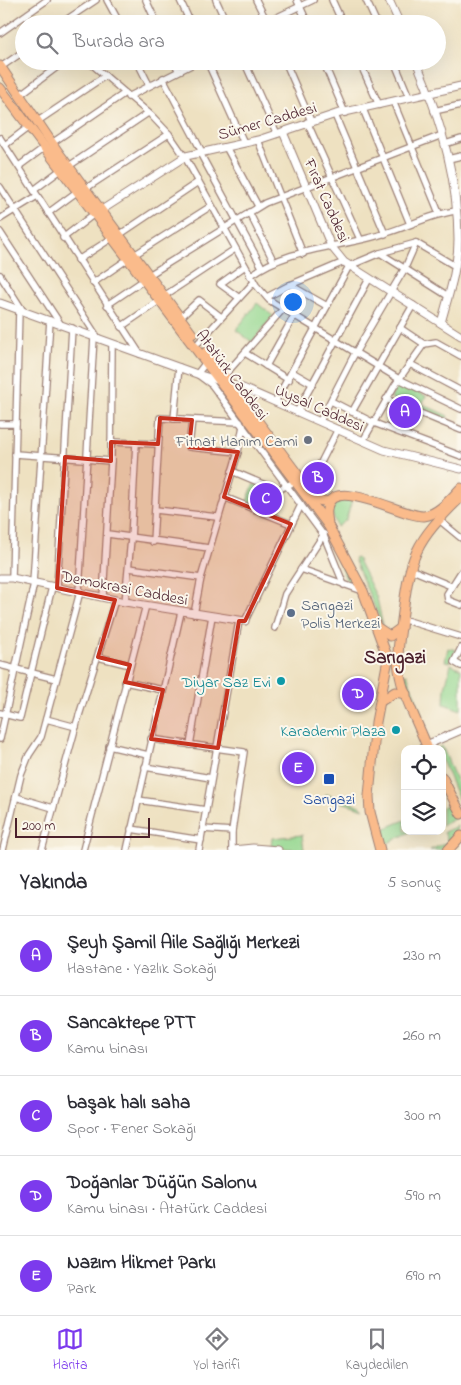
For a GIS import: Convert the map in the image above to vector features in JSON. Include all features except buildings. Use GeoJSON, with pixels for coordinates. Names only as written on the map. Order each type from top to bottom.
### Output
{"type":"FeatureCollection","features":[{"type":"Feature","properties":{"kind":"main road","name":"Atatürk Caddesi"},"geometry":{"type":"LineString","coordinates":[[0,67],[26,102],[34,124],[48,145],[162,298],[204,360],[238,393],[290,484],[328,525],[363,591],[388,659],[374,736],[369,801],[380,850]]}},
{"type":"Feature","properties":{"kind":"main road"},"geometry":{"type":"LineString","coordinates":[[0,90],[6,84],[8,76]]}},
{"type":"Feature","properties":{"kind":"main road","name":"Atatürk Caddesi"},"geometry":{"type":"LineString","coordinates":[[0,90],[16,110],[34,124]]}},
{"type":"Feature","properties":{"kind":"main road"},"geometry":{"type":"LineString","coordinates":[[16,110],[19,100],[26,102]]}},
{"type":"Feature","properties":{"kind":"main road","name":"Atatürk Caddesi"},"geometry":{"type":"LineString","coordinates":[[162,298],[199,342],[222,378],[230,383],[238,393],[308,488],[318,500],[329,502]]}},
{"type":"Feature","properties":{"kind":"main road"},"geometry":{"type":"LineString","coordinates":[[328,525],[326,509],[334,497],[342,495],[357,496],[418,516],[433,514],[461,488]]}},
{"type":"Feature","properties":{"kind":"main road"},"geometry":{"type":"LineString","coordinates":[[427,745],[406,694],[398,660],[402,617],[412,569],[424,536],[438,519],[461,497]]}},
{"type":"Feature","properties":{"kind":"main road"},"geometry":{"type":"LineString","coordinates":[[418,516],[424,526],[424,536]]}},
{"type":"Feature","properties":{"kind":"main road"},"geometry":{"type":"LineString","coordinates":[[378,628],[390,636],[401,628]]}},
{"type":"Feature","properties":{"kind":"main road"},"geometry":{"type":"LineString","coordinates":[[381,701],[395,692],[406,694]]}},
{"type":"Feature","properties":{"kind":"main road"},"geometry":{"type":"LineString","coordinates":[[446,785],[461,814]]}},
{"type":"Feature","properties":{"kind":"main road"},"geometry":{"type":"LineString","coordinates":[[454,847],[461,836]]}},
{"type":"Feature","properties":{"kind":"street"},"geometry":{"type":"LineString","coordinates":[[26,15],[47,0]]}},
{"type":"Feature","properties":{"kind":"street"},"geometry":{"type":"LineString","coordinates":[[74,15],[96,0]]}},
{"type":"Feature","properties":{"kind":"street"},"geometry":{"type":"LineString","coordinates":[[107,0],[115,15]]}},
{"type":"Feature","properties":{"kind":"street"},"geometry":{"type":"LineString","coordinates":[[180,0],[187,15]]}},
{"type":"Feature","properties":{"kind":"street"},"geometry":{"type":"LineString","coordinates":[[216,0],[223,15]]}},
{"type":"Feature","properties":{"kind":"street"},"geometry":{"type":"LineString","coordinates":[[256,0],[263,15]]}},
{"type":"Feature","properties":{"kind":"street"},"geometry":{"type":"LineString","coordinates":[[297,0],[304,15]]}},
{"type":"Feature","properties":{"kind":"street"},"geometry":{"type":"LineString","coordinates":[[283,15],[312,0]]}},
{"type":"Feature","properties":{"kind":"street"},"geometry":{"type":"LineString","coordinates":[[332,0],[338,15]]}},
{"type":"Feature","properties":{"kind":"street"},"geometry":{"type":"LineString","coordinates":[[366,0],[373,15]]}},
{"type":"Feature","properties":{"kind":"street"},"geometry":{"type":"LineString","coordinates":[[389,0],[396,15]]}},
{"type":"Feature","properties":{"kind":"street"},"geometry":{"type":"LineString","coordinates":[[149,1],[154,15]]}},
{"type":"Feature","properties":{"kind":"street"},"geometry":{"type":"LineString","coordinates":[[0,33],[15,22]]}},
{"type":"Feature","properties":{"kind":"street"},"geometry":{"type":"LineString","coordinates":[[0,67],[15,57]]}},
{"type":"Feature","properties":{"kind":"street"},"geometry":{"type":"LineString","coordinates":[[21,94],[53,70]]}},
{"type":"Feature","properties":{"kind":"street"},"geometry":{"type":"LineString","coordinates":[[98,70],[169,134],[185,157],[250,276],[267,297],[294,316],[378,367],[461,409]]}},
{"type":"Feature","properties":{"kind":"street"},"geometry":{"type":"LineString","coordinates":[[142,70],[149,85]]}},
{"type":"Feature","properties":{"kind":"street"},"geometry":{"type":"LineString","coordinates":[[19,166],[126,95],[178,70]]}},
{"type":"Feature","properties":{"kind":"street"},"geometry":{"type":"LineString","coordinates":[[211,70],[244,143]]}},
{"type":"Feature","properties":{"kind":"street"},"geometry":{"type":"LineString","coordinates":[[248,70],[280,133]]}},
{"type":"Feature","properties":{"kind":"street"},"geometry":{"type":"LineString","coordinates":[[289,70],[360,239]]}},
{"type":"Feature","properties":{"kind":"street"},"geometry":{"type":"LineString","coordinates":[[327,70],[345,113]]}},
{"type":"Feature","properties":{"kind":"street"},"geometry":{"type":"LineString","coordinates":[[364,70],[379,105]]}},
{"type":"Feature","properties":{"kind":"street"},"geometry":{"type":"LineString","coordinates":[[398,70],[409,97]]}},
{"type":"Feature","properties":{"kind":"street"},"geometry":{"type":"LineString","coordinates":[[419,70],[445,144],[456,211],[458,241],[455,266],[441,323]]}},
{"type":"Feature","properties":{"kind":"street"},"geometry":{"type":"LineString","coordinates":[[4,145],[105,76]]}},
{"type":"Feature","properties":{"kind":"street"},"geometry":{"type":"LineString","coordinates":[[163,78],[262,267]]}},
{"type":"Feature","properties":{"kind":"street","name":"Sümer Caddesi"},"geometry":{"type":"LineString","coordinates":[[97,212],[185,157],[258,140],[335,115],[461,86]]}},
{"type":"Feature","properties":{"kind":"street"},"geometry":{"type":"LineString","coordinates":[[394,101],[439,213]]}},
{"type":"Feature","properties":{"kind":"street"},"geometry":{"type":"LineString","coordinates":[[434,111],[461,105]]}},
{"type":"Feature","properties":{"kind":"street"},"geometry":{"type":"LineString","coordinates":[[363,109],[410,224]]}},
{"type":"Feature","properties":{"kind":"street"},"geometry":{"type":"LineString","coordinates":[[0,219],[65,168],[148,113]]}},
{"type":"Feature","properties":{"kind":"street"},"geometry":{"type":"LineString","coordinates":[[335,115],[385,234]]}},
{"type":"Feature","properties":{"kind":"street","name":"Fırat Caddesi"},"geometry":{"type":"LineString","coordinates":[[280,133],[331,246],[346,264],[461,336]]}},
{"type":"Feature","properties":{"kind":"street"},"geometry":{"type":"LineString","coordinates":[[48,213],[169,134]]}},
{"type":"Feature","properties":{"kind":"street"},"geometry":{"type":"LineString","coordinates":[[107,306],[146,277],[258,206],[382,156],[442,135]]}},
{"type":"Feature","properties":{"kind":"street"},"geometry":{"type":"LineString","coordinates":[[0,138],[107,306],[140,354]]}},
{"type":"Feature","properties":{"kind":"street"},"geometry":{"type":"LineString","coordinates":[[445,144],[461,139]]}},
{"type":"Feature","properties":{"kind":"street"},"geometry":{"type":"LineString","coordinates":[[258,140],[304,254]]}},
{"type":"Feature","properties":{"kind":"street"},"geometry":{"type":"LineString","coordinates":[[226,147],[258,206]]}},
{"type":"Feature","properties":{"kind":"street"},"geometry":{"type":"LineString","coordinates":[[448,159],[461,156]]}},
{"type":"Feature","properties":{"kind":"street"},"geometry":{"type":"LineString","coordinates":[[78,260],[198,182]]}},
{"type":"Feature","properties":{"kind":"street"},"geometry":{"type":"LineString","coordinates":[[0,187],[97,338],[80,592],[41,737],[26,762],[3,850]]}},
{"type":"Feature","properties":{"kind":"street"},"geometry":{"type":"LineString","coordinates":[[93,283],[211,206]]}},
{"type":"Feature","properties":{"kind":"street"},"geometry":{"type":"LineString","coordinates":[[250,276],[262,267],[274,262],[331,246],[385,234],[439,213],[456,211]]}},
{"type":"Feature","properties":{"kind":"street"},"geometry":{"type":"LineString","coordinates":[[63,238],[97,212]]}},
{"type":"Feature","properties":{"kind":"street"},"geometry":{"type":"LineString","coordinates":[[249,212],[274,262]]}},
{"type":"Feature","properties":{"kind":"street"},"geometry":{"type":"LineString","coordinates":[[0,232],[61,325]]}},
{"type":"Feature","properties":{"kind":"street"},"geometry":{"type":"LineString","coordinates":[[267,297],[290,285],[346,264],[416,243],[455,266]]}},
{"type":"Feature","properties":{"kind":"street"},"geometry":{"type":"LineString","coordinates":[[320,421],[355,353],[405,268],[416,243]]}},
{"type":"Feature","properties":{"kind":"street"},"geometry":{"type":"LineString","coordinates":[[121,327],[235,249]]}},
{"type":"Feature","properties":{"kind":"street"},"geometry":{"type":"LineString","coordinates":[[380,253],[448,296]]}},
{"type":"Feature","properties":{"kind":"street"},"geometry":{"type":"LineString","coordinates":[[275,402],[289,380],[346,264]]}},
{"type":"Feature","properties":{"kind":"street"},"geometry":{"type":"LineString","coordinates":[[238,297],[220,284],[245,266]]}},
{"type":"Feature","properties":{"kind":"street"},"geometry":{"type":"LineString","coordinates":[[0,275],[21,311],[12,578]]}},
{"type":"Feature","properties":{"kind":"street"},"geometry":{"type":"LineString","coordinates":[[297,412],[369,279]]}},
{"type":"Feature","properties":{"kind":"street"},"geometry":{"type":"LineString","coordinates":[[199,342],[238,297],[254,282]]}},
{"type":"Feature","properties":{"kind":"street"},"geometry":{"type":"LineString","coordinates":[[290,285],[327,306]]}},
{"type":"Feature","properties":{"kind":"street"},"geometry":{"type":"LineString","coordinates":[[180,318],[199,300],[221,317]]}},
{"type":"Feature","properties":{"kind":"street"},"geometry":{"type":"LineString","coordinates":[[0,303],[197,374],[222,378],[283,309]]}},
{"type":"Feature","properties":{"kind":"street"},"geometry":{"type":"LineString","coordinates":[[352,412],[413,306]]}},
{"type":"Feature","properties":{"kind":"street"},"geometry":{"type":"LineString","coordinates":[[266,366],[294,316]]}},
{"type":"Feature","properties":{"kind":"street"},"geometry":{"type":"LineString","coordinates":[[0,739],[3,714],[34,583],[50,320]]}},
{"type":"Feature","properties":{"kind":"street"},"geometry":{"type":"LineString","coordinates":[[3,714],[20,718],[55,588],[72,328]]}},
{"type":"Feature","properties":{"kind":"street"},"geometry":{"type":"LineString","coordinates":[[400,328],[424,344],[436,342],[461,356]]}},
{"type":"Feature","properties":{"kind":"street"},"geometry":{"type":"LineString","coordinates":[[103,597],[111,460],[112,344]]}},
{"type":"Feature","properties":{"kind":"street"},"geometry":{"type":"LineString","coordinates":[[363,441],[386,398],[424,344]]}},
{"type":"Feature","properties":{"kind":"street"},"geometry":{"type":"LineString","coordinates":[[245,354],[289,380]]}},
{"type":"Feature","properties":{"kind":"street"},"geometry":{"type":"LineString","coordinates":[[197,374],[204,365],[204,360]]}},
{"type":"Feature","properties":{"kind":"street"},"geometry":{"type":"LineString","coordinates":[[410,364],[461,390]]}},
{"type":"Feature","properties":{"kind":"street"},"geometry":{"type":"LineString","coordinates":[[174,419],[179,367]]}},
{"type":"Feature","properties":{"kind":"street"},"geometry":{"type":"LineString","coordinates":[[292,372],[313,384]]}},
{"type":"Feature","properties":{"kind":"street"},"geometry":{"type":"LineString","coordinates":[[197,374],[212,385],[290,484],[301,505],[324,536],[344,585]]}},
{"type":"Feature","properties":{"kind":"street","name":"Uysal Caddesi"},"geometry":{"type":"LineString","coordinates":[[238,393],[275,402],[363,441],[409,458],[461,469]]}},
{"type":"Feature","properties":{"kind":"street"},"geometry":{"type":"LineString","coordinates":[[386,398],[461,430]]}},
{"type":"Feature","properties":{"kind":"street"},"geometry":{"type":"LineString","coordinates":[[331,401],[374,423],[461,456]]}},
{"type":"Feature","properties":{"kind":"street"},"geometry":{"type":"LineString","coordinates":[[153,542],[160,418],[241,424]]}},
{"type":"Feature","properties":{"kind":"street"},"geometry":{"type":"LineString","coordinates":[[192,420],[189,447],[238,452]]}},
{"type":"Feature","properties":{"kind":"street"},"geometry":{"type":"LineString","coordinates":[[0,424],[16,424]]}},
{"type":"Feature","properties":{"kind":"street"},"geometry":{"type":"LineString","coordinates":[[194,614],[200,578],[238,452],[241,424]]}},
{"type":"Feature","properties":{"kind":"street"},"geometry":{"type":"LineString","coordinates":[[308,488],[338,429]]}},
{"type":"Feature","properties":{"kind":"street"},"geometry":{"type":"LineString","coordinates":[[111,442],[158,444]]}},
{"type":"Feature","properties":{"kind":"street"},"geometry":{"type":"LineString","coordinates":[[125,602],[129,568],[136,443]]}},
{"type":"Feature","properties":{"kind":"street"},"geometry":{"type":"LineString","coordinates":[[15,454],[111,460]]}},
{"type":"Feature","properties":{"kind":"street"},"geometry":{"type":"LineString","coordinates":[[232,472],[277,490],[290,484]]}},
{"type":"Feature","properties":{"kind":"street"},"geometry":{"type":"LineString","coordinates":[[224,497],[291,524]]}},
{"type":"Feature","properties":{"kind":"street"},"geometry":{"type":"LineString","coordinates":[[199,850],[242,621],[301,505]]}},
{"type":"Feature","properties":{"kind":"street"},"geometry":{"type":"LineString","coordinates":[[156,510],[218,517]]}},
{"type":"Feature","properties":{"kind":"street"},"geometry":{"type":"LineString","coordinates":[[438,519],[461,538]]}},
{"type":"Feature","properties":{"kind":"street"},"geometry":{"type":"LineString","coordinates":[[275,628],[285,594],[324,536],[328,525]]}},
{"type":"Feature","properties":{"kind":"street"},"geometry":{"type":"LineString","coordinates":[[108,534],[131,539],[209,548]]}},
{"type":"Feature","properties":{"kind":"street"},"geometry":{"type":"LineString","coordinates":[[129,568],[200,578]]}},
{"type":"Feature","properties":{"kind":"street"},"geometry":{"type":"LineString","coordinates":[[301,569],[363,591]]}},
{"type":"Feature","properties":{"kind":"street"},"geometry":{"type":"LineString","coordinates":[[412,569],[452,586]]}},
{"type":"Feature","properties":{"kind":"street"},"geometry":{"type":"LineString","coordinates":[[461,572],[447,594],[448,600],[461,605]]}},
{"type":"Feature","properties":{"kind":"street","name":"Demokrasi Caddesi"},"geometry":{"type":"LineString","coordinates":[[0,579],[12,578],[125,602],[242,621]]}},
{"type":"Feature","properties":{"kind":"street"},"geometry":{"type":"LineString","coordinates":[[42,850],[76,727],[115,600]]}},
{"type":"Feature","properties":{"kind":"street"},"geometry":{"type":"LineString","coordinates":[[83,850],[146,605]]}},
{"type":"Feature","properties":{"kind":"street"},"geometry":{"type":"LineString","coordinates":[[127,850],[181,612]]}},
{"type":"Feature","properties":{"kind":"street"},"geometry":{"type":"LineString","coordinates":[[190,745],[212,616]]}},
{"type":"Feature","properties":{"kind":"street"},"geometry":{"type":"LineString","coordinates":[[402,617],[406,621],[461,637]]}},
{"type":"Feature","properties":{"kind":"street"},"geometry":{"type":"LineString","coordinates":[[461,648],[454,662],[461,666]]}},
{"type":"Feature","properties":{"kind":"street"},"geometry":{"type":"LineString","coordinates":[[98,657],[130,665]]}},
{"type":"Feature","properties":{"kind":"street"},"geometry":{"type":"LineString","coordinates":[[0,665],[56,679]]}},
{"type":"Feature","properties":{"kind":"street"},"geometry":{"type":"LineString","coordinates":[[125,682],[163,690]]}},
{"type":"Feature","properties":{"kind":"street"},"geometry":{"type":"LineString","coordinates":[[46,718],[76,727]]}},
{"type":"Feature","properties":{"kind":"street"},"geometry":{"type":"LineString","coordinates":[[430,745],[431,743],[460,732]]}},
{"type":"Feature","properties":{"kind":"street"},"geometry":{"type":"LineString","coordinates":[[151,739],[244,752],[232,831],[232,850],[278,850]]}},
{"type":"Feature","properties":{"kind":"street"},"geometry":{"type":"LineString","coordinates":[[109,746],[148,755]]}},
{"type":"Feature","properties":{"kind":"street"},"geometry":{"type":"LineString","coordinates":[[145,767],[211,778]]}},
{"type":"Feature","properties":{"kind":"street"},"geometry":{"type":"LineString","coordinates":[[16,797],[53,808]]}},
{"type":"Feature","properties":{"kind":"street"},"geometry":{"type":"LineString","coordinates":[[138,800],[206,810]]}},
{"type":"Feature","properties":{"kind":"street"},"geometry":{"type":"LineString","coordinates":[[131,829],[201,840]]}},
{"type":"Feature","properties":{"kind":"street"},"geometry":{"type":"LineString","coordinates":[[203,830],[232,831]]}},
{"type":"Feature","properties":{"kind":"highlighted area"},"geometry":{"type":"Polygon","coordinates":[[[160,418],[192,420],[189,447],[238,452],[224,497],[291,524],[245,621],[239,621],[218,748],[151,739],[163,690],[125,682],[130,665],[98,657],[115,600],[57,588],[65,457],[111,461],[111,442],[158,444],[160,418]]]}},
{"type":"Feature","properties":{"kind":"green space"},"geometry":{"type":"Polygon","coordinates":[[[257,303],[273,316],[252,342],[236,330],[257,303]]]}},
{"type":"Feature","properties":{"kind":"green space"},"geometry":{"type":"Polygon","coordinates":[[[398,383],[426,396],[422,404],[448,416],[445,423],[391,398],[398,383]]]}},
{"type":"Feature","properties":{"kind":"green space"},"geometry":{"type":"Polygon","coordinates":[[[254,484],[285,497],[278,513],[247,501],[254,484]]]}},
{"type":"Feature","properties":{"kind":"green space"},"geometry":{"type":"Polygon","coordinates":[[[344,498],[352,500],[346,520],[337,527],[331,511],[337,501],[344,498]]]}},
{"type":"Feature","properties":{"kind":"green space"},"geometry":{"type":"Polygon","coordinates":[[[332,541],[353,584],[347,583],[332,541]]]}},
{"type":"Feature","properties":{"kind":"green space"},"geometry":{"type":"Polygon","coordinates":[[[357,558],[377,598],[383,627],[354,559],[357,558]]]}},
{"type":"Feature","properties":{"kind":"green space"},"geometry":{"type":"Polygon","coordinates":[[[448,648],[456,650],[450,662],[445,661],[448,648]]]}},
{"type":"Feature","properties":{"kind":"green space"},"geometry":{"type":"Polygon","coordinates":[[[451,664],[461,669],[461,710],[444,704],[445,688],[451,664]]]}},
{"type":"Feature","properties":{"kind":"green space"},"geometry":{"type":"Polygon","coordinates":[[[407,674],[422,715],[420,718],[404,675],[407,674]]]}},
{"type":"Feature","properties":{"kind":"green space"},"geometry":{"type":"Polygon","coordinates":[[[288,755],[312,764],[308,774],[301,772],[299,779],[283,779],[288,755]]]}},
{"type":"Feature","properties":{"kind":"green space"},"geometry":{"type":"Polygon","coordinates":[[[446,756],[461,792],[461,805],[446,769],[446,756]]]}},
{"type":"Feature","properties":{"kind":"green space"},"geometry":{"type":"Polygon","coordinates":[[[326,794],[361,806],[364,809],[325,797],[326,794]]]}},
{"type":"Feature","properties":{"kind":"green space"},"geometry":{"type":"Polygon","coordinates":[[[448,804],[454,819],[446,823],[446,805],[448,804]]]}},
{"type":"Feature","properties":{"kind":"green space"},"geometry":{"type":"Polygon","coordinates":[[[401,822],[401,835],[404,835],[386,844],[381,830],[401,822]]]}},
{"type":"Feature","properties":{"kind":"green space"},"geometry":{"type":"Polygon","coordinates":[[[457,826],[456,831],[448,841],[449,844],[440,850],[430,850],[448,842],[446,831],[457,826]]]}},
{"type":"Feature","properties":{"kind":"green space"},"geometry":{"type":"Polygon","coordinates":[[[302,835],[304,850],[271,847],[272,838],[302,835]]]}},
{"type":"Feature","properties":{"kind":"place","name":"Şeyh Şamil Aile Sağlığı Merkezi"},"geometry":{"type":"Point","coordinates":[405,412]}},
{"type":"Feature","properties":{"kind":"place","name":"Fitnat Hanım Cami"},"geometry":{"type":"Point","coordinates":[308,440]}},
{"type":"Feature","properties":{"kind":"place","name":"Sancaktepe PTT"},"geometry":{"type":"Point","coordinates":[318,478]}},
{"type":"Feature","properties":{"kind":"place","name":"başak halı saha"},"geometry":{"type":"Point","coordinates":[266,499]}},
{"type":"Feature","properties":{"kind":"place","name":"Sarıgazi Polis Merkezi"},"geometry":{"type":"Point","coordinates":[291,613]}},
{"type":"Feature","properties":{"kind":"place","name":"Diyar Saz Evi"},"geometry":{"type":"Point","coordinates":[281,681]}},
{"type":"Feature","properties":{"kind":"place","name":"Doğanlar Düğün Salonu"},"geometry":{"type":"Point","coordinates":[358,694]}},
{"type":"Feature","properties":{"kind":"place","name":"Karademir Plaza"},"geometry":{"type":"Point","coordinates":[396,730]}},
{"type":"Feature","properties":{"kind":"place","name":"Nazım Hikmet Parkı"},"geometry":{"type":"Point","coordinates":[298,768]}},
{"type":"Feature","properties":{"kind":"place","name":"Sarıgazi"},"geometry":{"type":"Point","coordinates":[329,779]}},
{"type":"Feature","properties":{"kind":"district","name":"Sarıgazi"},"geometry":{"type":"Point","coordinates":[395,656]}}]}
